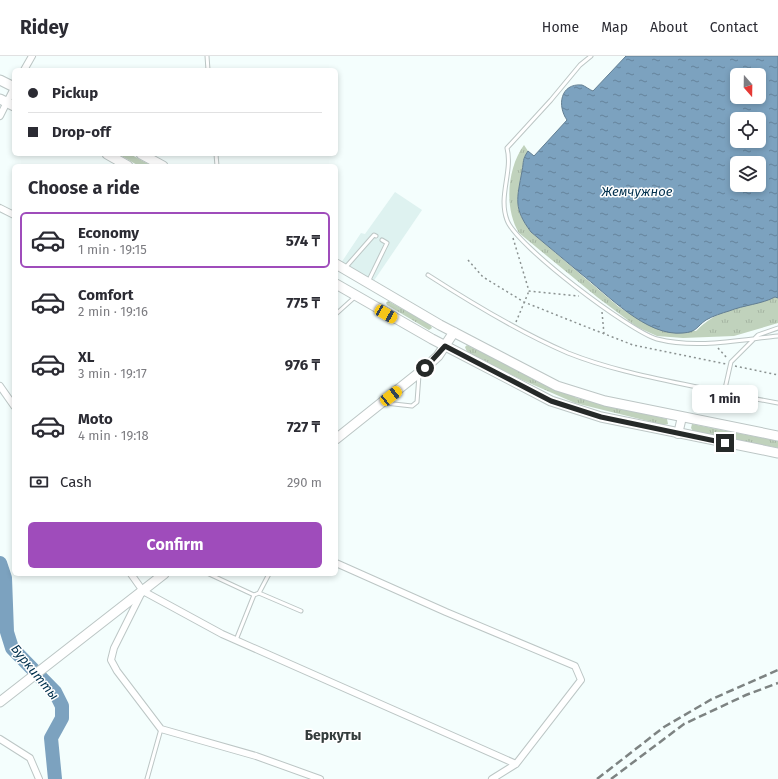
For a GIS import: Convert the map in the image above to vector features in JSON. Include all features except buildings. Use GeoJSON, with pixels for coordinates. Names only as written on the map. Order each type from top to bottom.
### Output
{"type":"FeatureCollection","features":[{"type":"Feature","properties":{"kind":"main road"},"geometry":{"type":"LineString","coordinates":[[0,80],[12,87]]}},
{"type":"Feature","properties":{"kind":"main road"},"geometry":{"type":"LineString","coordinates":[[110,156],[124,164]]}},
{"type":"Feature","properties":{"kind":"main road"},"geometry":{"type":"LineString","coordinates":[[145,156],[159,164]]}},
{"type":"Feature","properties":{"kind":"main road"},"geometry":{"type":"LineString","coordinates":[[340,267],[454,332],[557,386],[605,401],[778,436]]}},
{"type":"Feature","properties":{"kind":"main road"},"geometry":{"type":"LineString","coordinates":[[356,296],[366,282]]}},
{"type":"Feature","properties":{"kind":"main road"},"geometry":{"type":"LineString","coordinates":[[338,285],[445,346],[551,401],[601,417],[678,434],[778,453]]}},
{"type":"Feature","properties":{"kind":"main road"},"geometry":{"type":"LineString","coordinates":[[338,437],[438,356],[454,332]]}},
{"type":"Feature","properties":{"kind":"main road"},"geometry":{"type":"LineString","coordinates":[[0,702],[162,576]]}},
{"type":"Feature","properties":{"kind":"street"},"geometry":{"type":"LineString","coordinates":[[25,68],[32,56]]}},
{"type":"Feature","properties":{"kind":"street"},"geometry":{"type":"LineString","coordinates":[[0,116],[12,92]]}},
{"type":"Feature","properties":{"kind":"street"},"geometry":{"type":"LineString","coordinates":[[0,208],[12,214]]}},
{"type":"Feature","properties":{"kind":"street"},"geometry":{"type":"LineString","coordinates":[[0,386],[12,403]]}},
{"type":"Feature","properties":{"kind":"street"},"geometry":{"type":"LineString","coordinates":[[678,434],[682,417]]}},
{"type":"Feature","properties":{"kind":"street"},"geometry":{"type":"LineString","coordinates":[[338,564],[446,612],[575,666],[581,680],[516,764],[492,779]]}},
{"type":"Feature","properties":{"kind":"street"},"geometry":{"type":"LineString","coordinates":[[132,576],[143,591],[236,640],[516,764]]}},
{"type":"Feature","properties":{"kind":"street"},"geometry":{"type":"LineString","coordinates":[[143,591],[114,648],[111,660],[117,671],[161,729],[256,756],[320,779]]}},
{"type":"Feature","properties":{"kind":"street"},"geometry":{"type":"LineString","coordinates":[[0,739],[30,758],[39,779]]}},
{"type":"Feature","properties":{"kind":"lane"},"geometry":{"type":"LineString","coordinates":[[207,56],[208,68]]}},
{"type":"Feature","properties":{"kind":"lane"},"geometry":{"type":"LineString","coordinates":[[591,56],[580,65],[551,100],[507,148],[508,162],[504,196],[505,216],[509,226],[550,266],[601,305],[641,332],[656,339],[681,343],[713,342],[778,336]]}},
{"type":"Feature","properties":{"kind":"lane"},"geometry":{"type":"LineString","coordinates":[[340,267],[374,235],[376,236]]}},
{"type":"Feature","properties":{"kind":"lane"},"geometry":{"type":"LineString","coordinates":[[366,282],[387,243],[382,240]]}},
{"type":"Feature","properties":{"kind":"lane"},"geometry":{"type":"LineString","coordinates":[[428,275],[514,327],[569,353],[615,369],[724,393],[778,403]]}},
{"type":"Feature","properties":{"kind":"lane"},"geometry":{"type":"LineString","coordinates":[[338,312],[356,296]]}},
{"type":"Feature","properties":{"kind":"lane"},"geometry":{"type":"LineString","coordinates":[[724,393],[730,363],[758,335],[778,328]]}},
{"type":"Feature","properties":{"kind":"lane"},"geometry":{"type":"LineString","coordinates":[[381,403],[412,406],[417,402],[419,373]]}},
{"type":"Feature","properties":{"kind":"lane"},"geometry":{"type":"LineString","coordinates":[[213,576],[254,595]]}},
{"type":"Feature","properties":{"kind":"lane"},"geometry":{"type":"LineString","coordinates":[[236,640],[254,595],[259,593],[268,576]]}},
{"type":"Feature","properties":{"kind":"lane"},"geometry":{"type":"LineString","coordinates":[[259,593],[301,611]]}},
{"type":"Feature","properties":{"kind":"lane"},"geometry":{"type":"LineString","coordinates":[[147,779],[161,729]]}},
{"type":"Feature","properties":{"kind":"path"},"geometry":{"type":"LineString","coordinates":[[509,226],[529,291],[514,327]]}},
{"type":"Feature","properties":{"kind":"path"},"geometry":{"type":"LineString","coordinates":[[468,260],[483,277],[524,302],[633,345],[730,363],[778,375]]}},
{"type":"Feature","properties":{"kind":"path"},"geometry":{"type":"LineString","coordinates":[[529,291],[591,297]]}},
{"type":"Feature","properties":{"kind":"path"},"geometry":{"type":"LineString","coordinates":[[601,305],[604,334]]}},
{"type":"Feature","properties":{"kind":"path"},"geometry":{"type":"LineString","coordinates":[[713,342],[730,363]]}},
{"type":"Feature","properties":{"kind":"shaded area"},"geometry":{"type":"Polygon","coordinates":[[[395,192],[422,210],[371,285],[339,266],[361,233],[365,234],[395,192]]]}},
{"type":"Feature","properties":{"kind":"green space"},"geometry":{"type":"Polygon","coordinates":[[[524,145],[528,151],[524,161],[518,203],[521,216],[525,224],[531,232],[619,307],[646,324],[696,331],[713,317],[741,306],[775,297],[778,298],[778,323],[734,336],[683,338],[657,336],[637,327],[597,297],[519,233],[511,212],[510,189],[514,165],[518,154],[524,145]]]}},
{"type":"Feature","properties":{"kind":"green space"},"geometry":{"type":"Polygon","coordinates":[[[122,156],[134,156],[148,164],[136,164],[122,156]]]}},
{"type":"Feature","properties":{"kind":"green space"},"geometry":{"type":"Polygon","coordinates":[[[388,301],[430,324],[432,328],[429,330],[387,305],[386,303],[388,301]]]}},
{"type":"Feature","properties":{"kind":"green space"},"geometry":{"type":"Polygon","coordinates":[[[467,345],[577,398],[667,419],[668,424],[664,425],[575,403],[520,379],[467,352],[465,347],[467,345]]]}},
{"type":"Feature","properties":{"kind":"green space"},"geometry":{"type":"Polygon","coordinates":[[[692,424],[778,441],[778,448],[693,431],[691,428],[692,424]]]}},
{"type":"Feature","properties":{"kind":"water","name":"Жемчужное"},"geometry":{"type":"Polygon","coordinates":[[[626,56],[778,56],[778,298],[775,297],[718,315],[706,320],[691,332],[669,332],[655,328],[628,312],[531,232],[521,216],[518,203],[525,157],[528,151],[534,156],[567,120],[562,108],[562,96],[569,88],[575,85],[582,85],[593,91],[626,56]]]}},
{"type":"Feature","properties":{"kind":"waterway","name":"Буркитты"},"geometry":{"type":"LineString","coordinates":[[0,563],[5,578],[7,632],[12,648],[55,692],[62,706],[62,718],[51,738],[55,779]]}},
{"type":"Feature","properties":{"kind":"railway"},"geometry":{"type":"LineString","coordinates":[[597,779],[664,727],[712,699],[778,670]]}},
{"type":"Feature","properties":{"kind":"railway"},"geometry":{"type":"LineString","coordinates":[[611,779],[684,724],[746,695],[778,683]]}},
{"type":"Feature","properties":{"kind":"district","name":"Беркуты"},"geometry":{"type":"Point","coordinates":[333,735]}},
{"type":"Feature","properties":{"kind":"route"},"geometry":{"type":"LineString","coordinates":[[425,368],[438,356],[445,346],[514,384],[551,401],[601,417],[725,443]]}}]}
